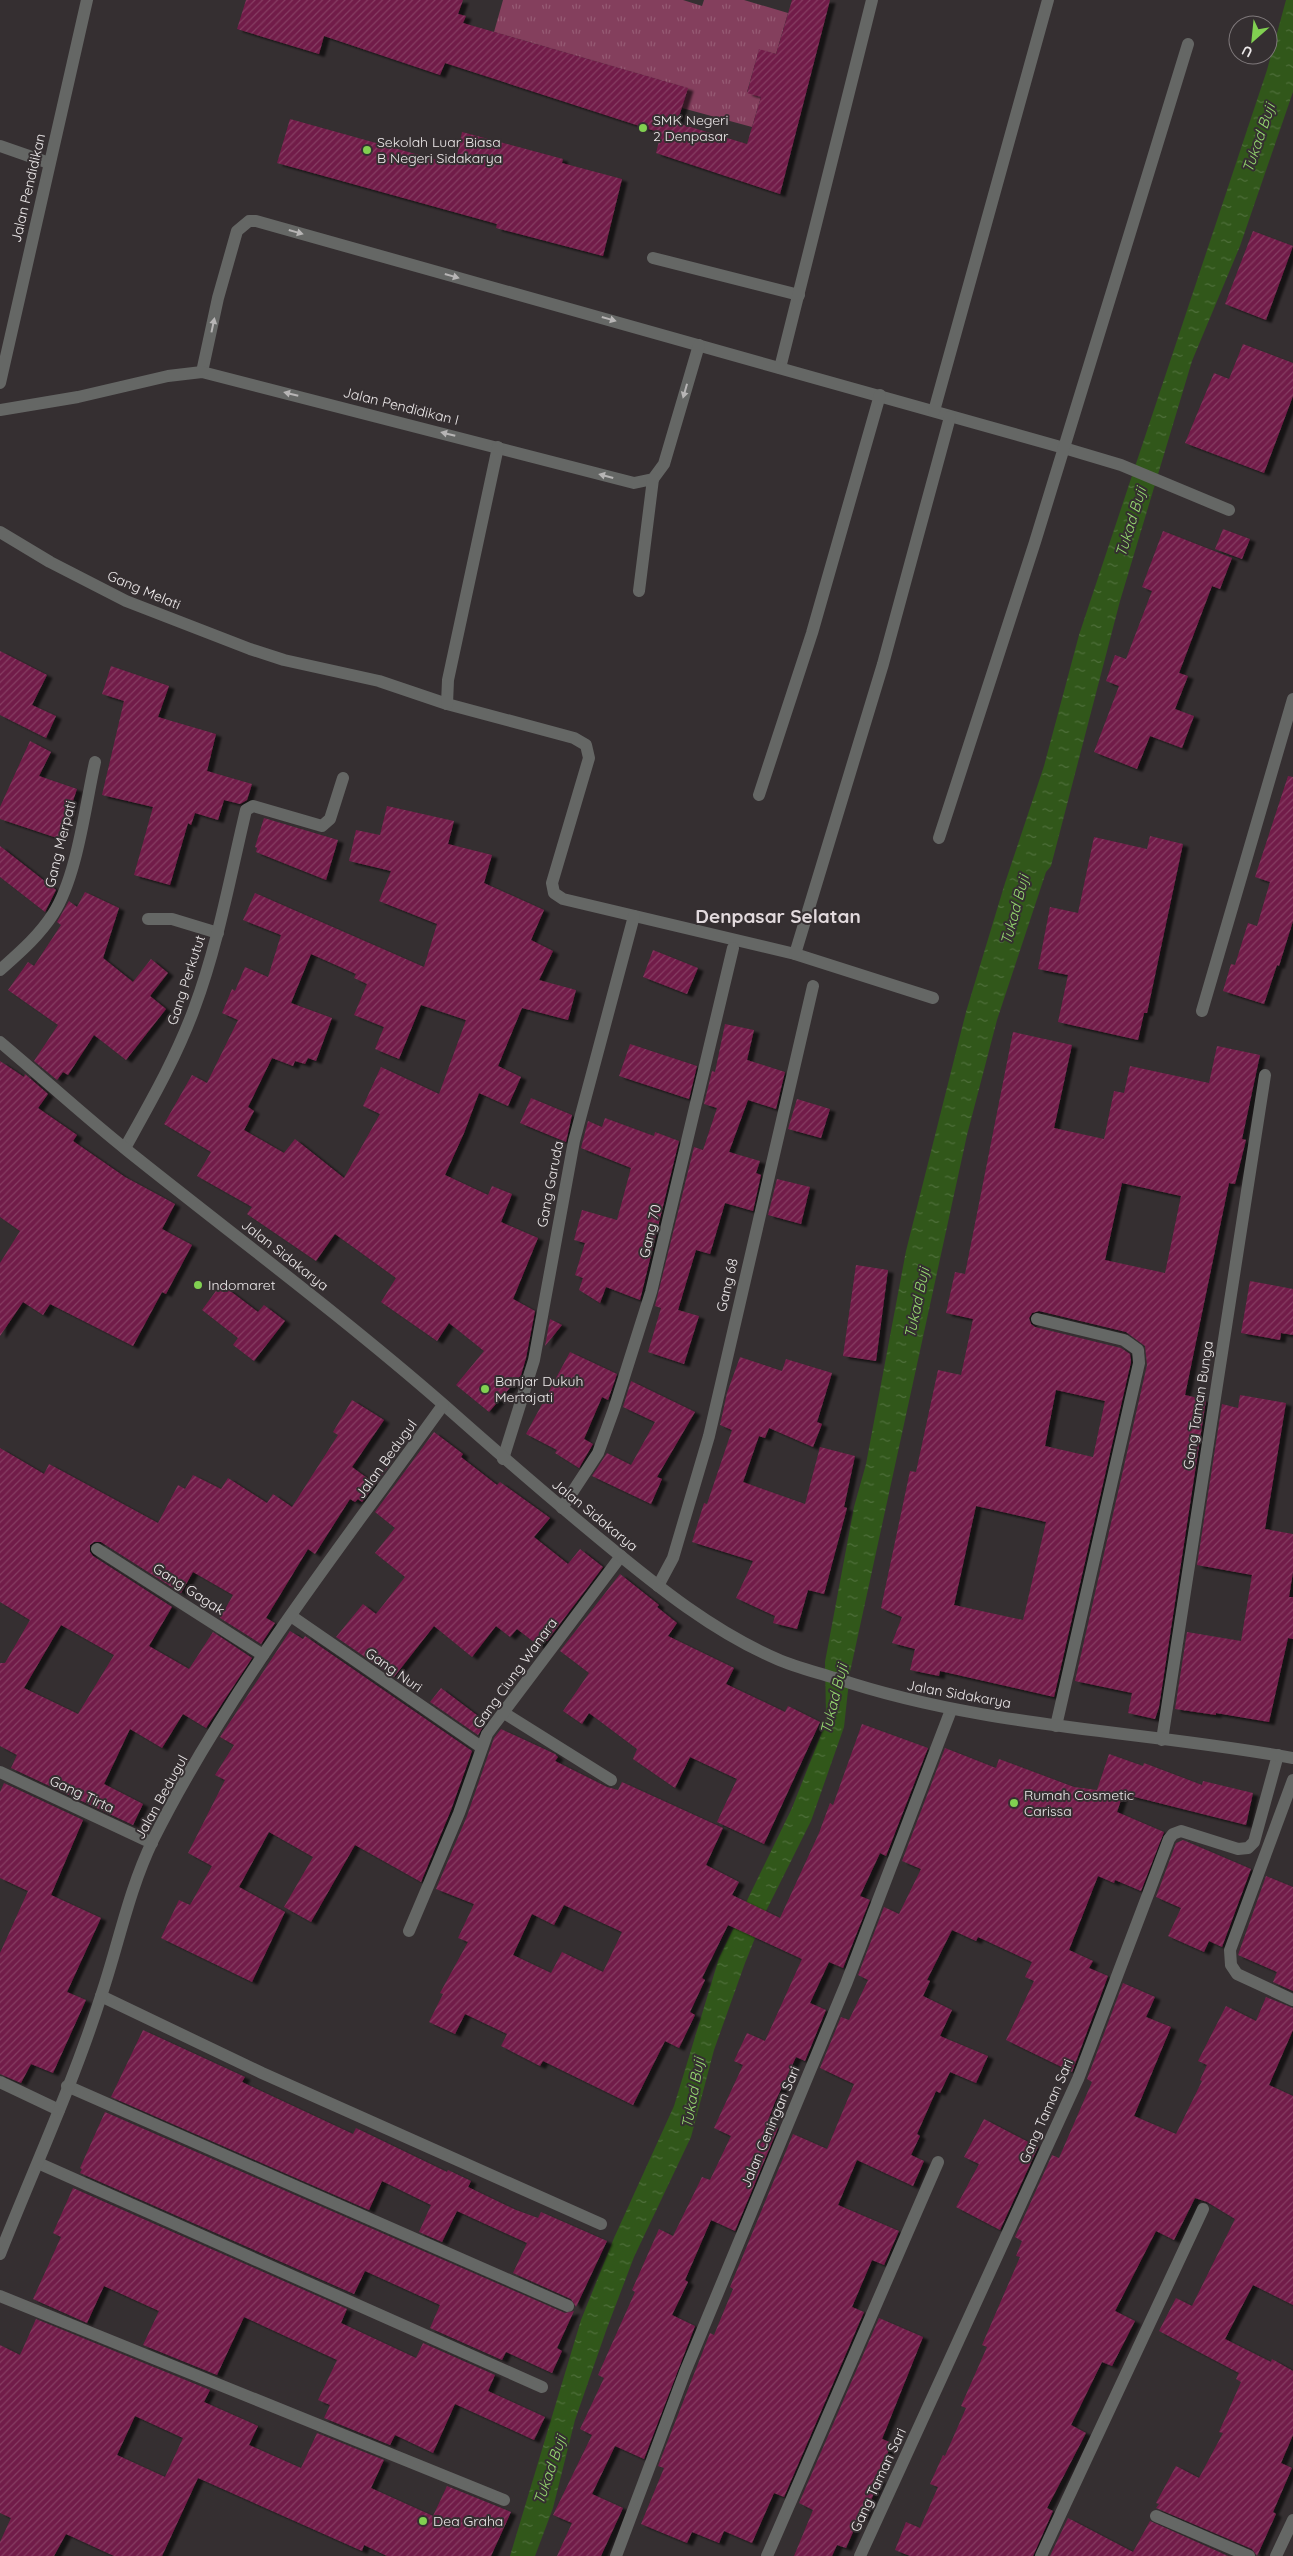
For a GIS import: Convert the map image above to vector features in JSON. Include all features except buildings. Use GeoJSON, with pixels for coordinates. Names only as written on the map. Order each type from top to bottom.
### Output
{"type":"FeatureCollection","features":[{"type":"Feature","properties":{"kind":"street","name":"Jalan Pendidikan"},"geometry":{"type":"LineString","coordinates":[[0,383],[87,0]]}},
{"type":"Feature","properties":{"kind":"street"},"geometry":{"type":"LineString","coordinates":[[780,368],[872,0]]}},
{"type":"Feature","properties":{"kind":"street"},"geometry":{"type":"LineString","coordinates":[[934,412],[1048,0]]}},
{"type":"Feature","properties":{"kind":"street"},"geometry":{"type":"LineString","coordinates":[[938,838],[1064,448],[1188,44]]}},
{"type":"Feature","properties":{"kind":"street"},"geometry":{"type":"LineString","coordinates":[[0,146],[49,163]]}},
{"type":"Feature","properties":{"kind":"street"},"geometry":{"type":"LineString","coordinates":[[202,372],[218,298],[237,232],[242,225],[249,221],[699,344],[1064,448],[1121,465],[1229,510]]}},
{"type":"Feature","properties":{"kind":"street"},"geometry":{"type":"LineString","coordinates":[[652,258],[799,295]]}},
{"type":"Feature","properties":{"kind":"street"},"geometry":{"type":"LineString","coordinates":[[639,591],[653,478],[664,464],[699,344]]}},
{"type":"Feature","properties":{"kind":"street","name":"Jalan Pendidikan I"},"geometry":{"type":"LineString","coordinates":[[0,410],[78,397],[168,376],[202,372],[634,483],[653,478]]}},
{"type":"Feature","properties":{"kind":"street"},"geometry":{"type":"LineString","coordinates":[[759,795],[812,633],[880,395]]}},
{"type":"Feature","properties":{"kind":"street"},"geometry":{"type":"LineString","coordinates":[[795,954],[883,664],[950,417]]}},
{"type":"Feature","properties":{"kind":"street"},"geometry":{"type":"LineString","coordinates":[[448,704],[448,680],[498,447]]}},
{"type":"Feature","properties":{"kind":"street","name":"Gang Melati"},"geometry":{"type":"LineString","coordinates":[[0,532],[50,562],[126,601],[284,660],[379,682],[448,704],[574,738],[586,745],[589,758],[552,883],[554,893],[563,899],[634,916]]}},
{"type":"Feature","properties":{"kind":"street"},"geometry":{"type":"LineString","coordinates":[[1202,1011],[1293,699]]}},
{"type":"Feature","properties":{"kind":"street","name":"Gang Merpati"},"geometry":{"type":"LineString","coordinates":[[0,970],[36,937],[54,913],[70,873],[95,762]]}},
{"type":"Feature","properties":{"kind":"street","name":"Gang Perkutut"},"geometry":{"type":"LineString","coordinates":[[125,1148],[176,1053],[194,1008],[218,933],[246,810],[253,806],[322,826],[330,819],[343,778]]}},
{"type":"Feature","properties":{"kind":"street"},"geometry":{"type":"LineString","coordinates":[[634,916],[795,954],[933,998]]}},
{"type":"Feature","properties":{"kind":"street","name":"Gang Garuda"},"geometry":{"type":"LineString","coordinates":[[502,1459],[534,1360],[574,1141],[634,916]]}},
{"type":"Feature","properties":{"kind":"street"},"geometry":{"type":"LineString","coordinates":[[148,919],[172,918],[218,933]]}},
{"type":"Feature","properties":{"kind":"street","name":"Gang 70"},"geometry":{"type":"LineString","coordinates":[[562,1508],[598,1453],[651,1292],[732,948]]}},
{"type":"Feature","properties":{"kind":"street","name":"Gang 68"},"geometry":{"type":"LineString","coordinates":[[658,1586],[673,1558],[708,1436],[813,986]]}},
{"type":"Feature","properties":{"kind":"street","name":"Jalan Sidakarya"},"geometry":{"type":"LineString","coordinates":[[0,1042],[125,1148],[310,1293],[443,1405],[502,1459],[658,1586],[700,1616],[777,1659],[885,1695],[951,1710],[1293,1758]]}},
{"type":"Feature","properties":{"kind":"street","name":"Gang Taman Bunga"},"geometry":{"type":"LineString","coordinates":[[1162,1740],[1265,1075]]}},
{"type":"Feature","properties":{"kind":"street"},"geometry":{"type":"LineString","coordinates":[[1036,1319],[1124,1340],[1138,1350],[1139,1363],[1056,1726]]}},
{"type":"Feature","properties":{"kind":"street","name":"Jalan Bedugul"},"geometry":{"type":"LineString","coordinates":[[1,2248],[38,2163],[101,1996],[123,1915],[152,1842],[178,1792],[263,1655],[443,1405]]}},
{"type":"Feature","properties":{"kind":"street","name":"Gang Gagak"},"geometry":{"type":"LineString","coordinates":[[97,1549],[263,1655]]}},
{"type":"Feature","properties":{"kind":"street","name":"Gang Ciung Wanara"},"geometry":{"type":"LineString","coordinates":[[409,1931],[459,1813],[487,1734],[621,1556]]}},
{"type":"Feature","properties":{"kind":"street","name":"Gang Nuri"},"geometry":{"type":"LineString","coordinates":[[291,1616],[481,1747]]}},
{"type":"Feature","properties":{"kind":"street","name":"Jalan Ceningan Sari"},"geometry":{"type":"LineString","coordinates":[[616,2556],[685,2372],[846,1984],[951,1710]]}},
{"type":"Feature","properties":{"kind":"street"},"geometry":{"type":"LineString","coordinates":[[504,1713],[611,1780]]}},
{"type":"Feature","properties":{"kind":"street","name":"Gang Taman Sari"},"geometry":{"type":"LineString","coordinates":[[860,2556],[1078,2079],[1169,1839],[1173,1834],[1181,1832],[1238,1849],[1248,1848],[1254,1842],[1278,1755]]}},
{"type":"Feature","properties":{"kind":"street","name":"Gang Tirta"},"geometry":{"type":"LineString","coordinates":[[0,1772],[152,1842]]}},
{"type":"Feature","properties":{"kind":"street"},"geometry":{"type":"LineString","coordinates":[[1293,1780],[1230,1950],[1231,1965],[1237,1974],[1293,2000]]}},
{"type":"Feature","properties":{"kind":"street"},"geometry":{"type":"LineString","coordinates":[[101,1996],[262,2073],[601,2224]]}},
{"type":"Feature","properties":{"kind":"street"},"geometry":{"type":"LineString","coordinates":[[0,2082],[59,2110]]}},
{"type":"Feature","properties":{"kind":"street"},"geometry":{"type":"LineString","coordinates":[[67,2086],[568,2306]]}},
{"type":"Feature","properties":{"kind":"street"},"geometry":{"type":"LineString","coordinates":[[767,2556],[938,2162]]}},
{"type":"Feature","properties":{"kind":"street"},"geometry":{"type":"LineString","coordinates":[[38,2163],[542,2387]]}},
{"type":"Feature","properties":{"kind":"street"},"geometry":{"type":"LineString","coordinates":[[1041,2556],[1203,2209]]}},
{"type":"Feature","properties":{"kind":"street"},"geometry":{"type":"LineString","coordinates":[[0,2296],[504,2500]]}},
{"type":"Feature","properties":{"kind":"street"},"geometry":{"type":"LineString","coordinates":[[1156,2516],[1249,2556]]}},
{"type":"Feature","properties":{"kind":"street"},"geometry":{"type":"LineString","coordinates":[[1276,2556],[1293,2520]]}},
{"type":"Feature","properties":{"kind":"green space"},"geometry":{"type":"Polygon","coordinates":[[[503,0],[683,0],[702,6],[704,0],[744,0],[788,13],[776,54],[759,50],[747,92],[761,97],[752,127],[682,108],[687,88],[494,32],[503,0]]]}},
{"type":"Feature","properties":{"kind":"water","name":"Tukad Buji"},"geometry":{"type":"Polygon","coordinates":[[[1286,0],[1293,0],[1293,92],[1240,246],[1192,361],[1120,601],[1051,866],[1046,872],[997,1020],[967,1135],[850,1672],[844,1727],[811,1821],[765,1913],[745,1963],[714,2050],[691,2137],[634,2257],[607,2328],[575,2420],[553,2508],[535,2556],[510,2556],[581,2320],[614,2238],[674,2106],[719,1958],[792,1808],[824,1727],[826,1714],[825,1662],[854,1507],[866,1464],[906,1251],[966,1012],[1005,883],[1044,766],[1079,635],[1268,65],[1278,65],[1278,29],[1286,0]]]}},
{"type":"Feature","properties":{"kind":"place","name":"SMK Negeri 2 Denpasar"},"geometry":{"type":"Point","coordinates":[643,128]}},
{"type":"Feature","properties":{"kind":"place","name":"Sekolah Luar Biasa B Negeri Sidakarya"},"geometry":{"type":"Point","coordinates":[367,150]}},
{"type":"Feature","properties":{"kind":"place","name":"Indomaret"},"geometry":{"type":"Point","coordinates":[198,1285]}},
{"type":"Feature","properties":{"kind":"place","name":"Banjar Dukuh Mertajati"},"geometry":{"type":"Point","coordinates":[485,1389]}},
{"type":"Feature","properties":{"kind":"place","name":"Rumah Cosmetic Carissa"},"geometry":{"type":"Point","coordinates":[1014,1803]}},
{"type":"Feature","properties":{"kind":"place","name":"Dea Graha"},"geometry":{"type":"Point","coordinates":[423,2521]}},
{"type":"Feature","properties":{"kind":"district","name":"Denpasar Selatan"},"geometry":{"type":"Point","coordinates":[778,916]}}]}
